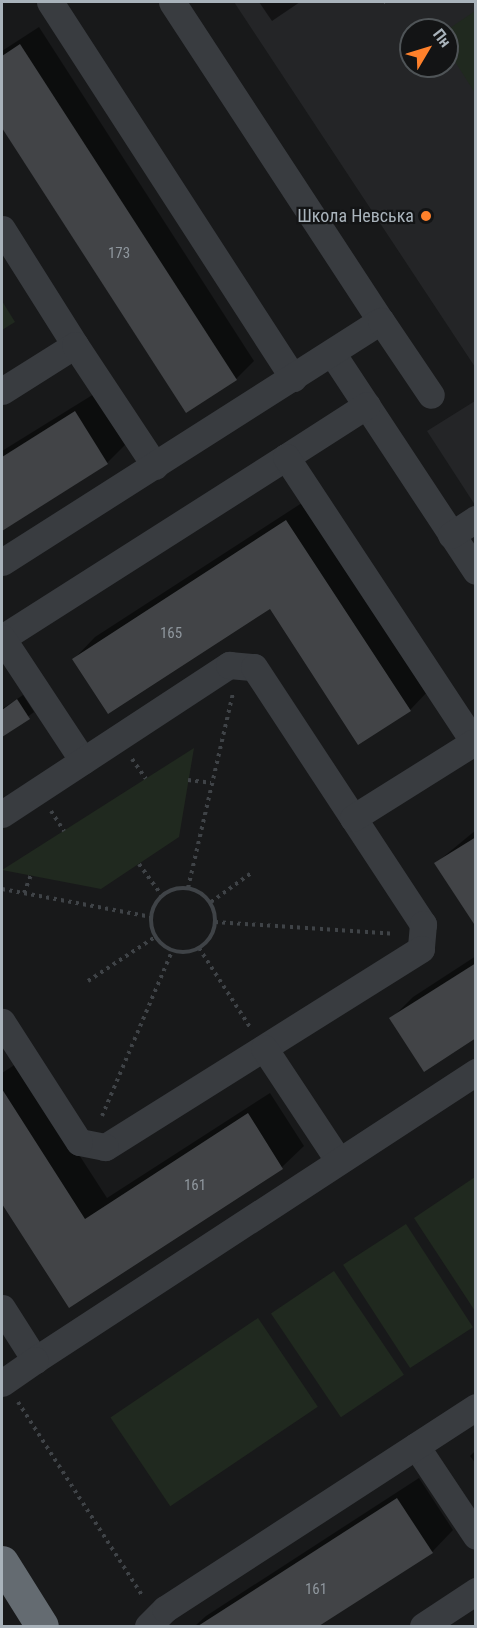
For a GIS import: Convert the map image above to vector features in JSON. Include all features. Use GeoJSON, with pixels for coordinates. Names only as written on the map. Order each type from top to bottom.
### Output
{"type":"FeatureCollection","features":[{"type":"Feature","properties":{"kind":"highway"},"geometry":{"type":"LineString","coordinates":[[2,1562],[42,1626]]}},
{"type":"Feature","properties":{"kind":"lane"},"geometry":{"type":"LineString","coordinates":[[50,2],[293,378]]}},
{"type":"Feature","properties":{"kind":"lane"},"geometry":{"type":"LineString","coordinates":[[172,2],[431,395]]}},
{"type":"Feature","properties":{"kind":"lane"},"geometry":{"type":"LineString","coordinates":[[2,229],[155,466]]}},
{"type":"Feature","properties":{"kind":"lane"},"geometry":{"type":"LineString","coordinates":[[2,562],[381,321]]}},
{"type":"Feature","properties":{"kind":"lane"},"geometry":{"type":"LineString","coordinates":[[2,391],[75,345]]}},
{"type":"Feature","properties":{"kind":"lane"},"geometry":{"type":"LineString","coordinates":[[332,353],[476,571]]}},
{"type":"Feature","properties":{"kind":"lane"},"geometry":{"type":"LineString","coordinates":[[83,761],[2,638],[367,405]]}},
{"type":"Feature","properties":{"kind":"lane"},"geometry":{"type":"LineString","coordinates":[[286,457],[475,743],[353,818]]}},
{"type":"Feature","properties":{"kind":"lane"},"geometry":{"type":"LineString","coordinates":[[452,535],[476,519]]}},
{"type":"Feature","properties":{"kind":"lane"},"geometry":{"type":"LineString","coordinates":[[2,814],[229,665],[254,667],[423,924],[421,949],[105,1147],[79,1142],[2,1022]]}},
{"type":"Feature","properties":{"kind":"lane"},"geometry":{"type":"LineString","coordinates":[[264,1048],[338,1160]]}},
{"type":"Feature","properties":{"kind":"lane"},"geometry":{"type":"LineString","coordinates":[[3,1382],[338,1160],[476,1072]]}},
{"type":"Feature","properties":{"kind":"lane"},"geometry":{"type":"LineString","coordinates":[[2,1308],[35,1360]]}},
{"type":"Feature","properties":{"kind":"lane"},"geometry":{"type":"LineString","coordinates":[[152,1622],[476,1407]]}},
{"type":"Feature","properties":{"kind":"lane"},"geometry":{"type":"LineString","coordinates":[[416,1446],[476,1536]]}},
{"type":"Feature","properties":{"kind":"lane"},"geometry":{"type":"LineString","coordinates":[[423,1626],[476,1591]]}},
{"type":"Feature","properties":{"kind":"path"},"geometry":{"type":"LineString","coordinates":[[188,888],[239,666]]}},
{"type":"Feature","properties":{"kind":"path"},"geometry":{"type":"LineString","coordinates":[[188,780],[212,783]]}},
{"type":"Feature","properties":{"kind":"path"},"geometry":{"type":"LineString","coordinates":[[139,864],[162,896]]}},
{"type":"Feature","properties":{"kind":"path"},"geometry":{"type":"LineString","coordinates":[[211,902],[251,873]]}},
{"type":"Feature","properties":{"kind":"path"},"geometry":{"type":"LineString","coordinates":[[24,893],[31,875]]}},
{"type":"Feature","properties":{"kind":"path"},"geometry":{"type":"LineString","coordinates":[[188,888],[211,902],[215,922],[211,938],[199,948],[172,951],[155,937],[151,917],[162,896],[188,888]]}},
{"type":"Feature","properties":{"kind":"path"},"geometry":{"type":"LineString","coordinates":[[2,889],[151,917]]}},
{"type":"Feature","properties":{"kind":"path"},"geometry":{"type":"LineString","coordinates":[[215,922],[422,936]]}},
{"type":"Feature","properties":{"kind":"path"},"geometry":{"type":"LineString","coordinates":[[88,981],[155,937]]}},
{"type":"Feature","properties":{"kind":"path"},"geometry":{"type":"LineString","coordinates":[[199,948],[264,1048]]}},
{"type":"Feature","properties":{"kind":"path"},"geometry":{"type":"LineString","coordinates":[[91,1144],[172,951]]}},
{"type":"Feature","properties":{"kind":"path"},"geometry":{"type":"LineString","coordinates":[[3,1382],[152,1622]]}},
{"type":"Feature","properties":{"kind":"shaded area","name":"Школа Невська"},"geometry":{"type":"Polygon","coordinates":[[[234,2],[475,2],[475,367],[234,2]]]}},
{"type":"Feature","properties":{"kind":"shaded area"},"geometry":{"type":"Polygon","coordinates":[[[475,401],[475,505],[427,431],[475,401]]]}},
{"type":"Feature","properties":{"kind":"green space"},"geometry":{"type":"Polygon","coordinates":[[[475,11],[475,93],[459,68],[459,22],[475,11]]]}},
{"type":"Feature","properties":{"kind":"green space"},"geometry":{"type":"Polygon","coordinates":[[[2,301],[15,322],[2,330],[2,301]]]}},
{"type":"Feature","properties":{"kind":"green space"},"geometry":{"type":"Polygon","coordinates":[[[194,748],[179,837],[101,889],[2,870],[194,748]]]}},
{"type":"Feature","properties":{"kind":"green space"},"geometry":{"type":"Polygon","coordinates":[[[475,1177],[475,1311],[414,1218],[475,1177]]]}},
{"type":"Feature","properties":{"kind":"green space"},"geometry":{"type":"Polygon","coordinates":[[[406,1224],[473,1327],[410,1368],[343,1265],[406,1224]]]}},
{"type":"Feature","properties":{"kind":"green space"},"geometry":{"type":"Polygon","coordinates":[[[334,1271],[404,1375],[341,1417],[271,1313],[334,1271]]]}},
{"type":"Feature","properties":{"kind":"green space"},"geometry":{"type":"Polygon","coordinates":[[[258,1318],[318,1407],[170,1506],[110,1418],[258,1318]]]}},
{"type":"Feature","properties":{"kind":"building"},"geometry":{"type":"Polygon","coordinates":[[[20,44],[237,380],[186,413],[2,128],[2,56],[20,44]]]}},
{"type":"Feature","properties":{"kind":"building"},"geometry":{"type":"Polygon","coordinates":[[[75,411],[108,464],[2,531],[2,457],[75,411]]]}},
{"type":"Feature","properties":{"kind":"building"},"geometry":{"type":"Polygon","coordinates":[[[286,520],[411,711],[358,745],[270,609],[108,714],[72,659],[286,520]]]}},
{"type":"Feature","properties":{"kind":"building"},"geometry":{"type":"Polygon","coordinates":[[[17,699],[30,719],[2,737],[2,710],[17,699]]]}},
{"type":"Feature","properties":{"kind":"building"},"geometry":{"type":"Polygon","coordinates":[[[476,837],[476,927],[434,863],[476,837]]]}},
{"type":"Feature","properties":{"kind":"building"},"geometry":{"type":"Polygon","coordinates":[[[476,963],[476,1038],[424,1072],[389,1018],[476,963]]]}},
{"type":"Feature","properties":{"kind":"building"},"geometry":{"type":"Polygon","coordinates":[[[2,1089],[85,1219],[248,1113],[283,1169],[69,1308],[2,1204],[2,1089]]]}},
{"type":"Feature","properties":{"kind":"building"},"geometry":{"type":"Polygon","coordinates":[[[397,1498],[433,1553],[319,1626],[198,1626],[397,1498]]]}},
{"type":"Feature","properties":{"kind":"place","name":"Школа Невська"},"geometry":{"type":"Point","coordinates":[426,216]}}]}
